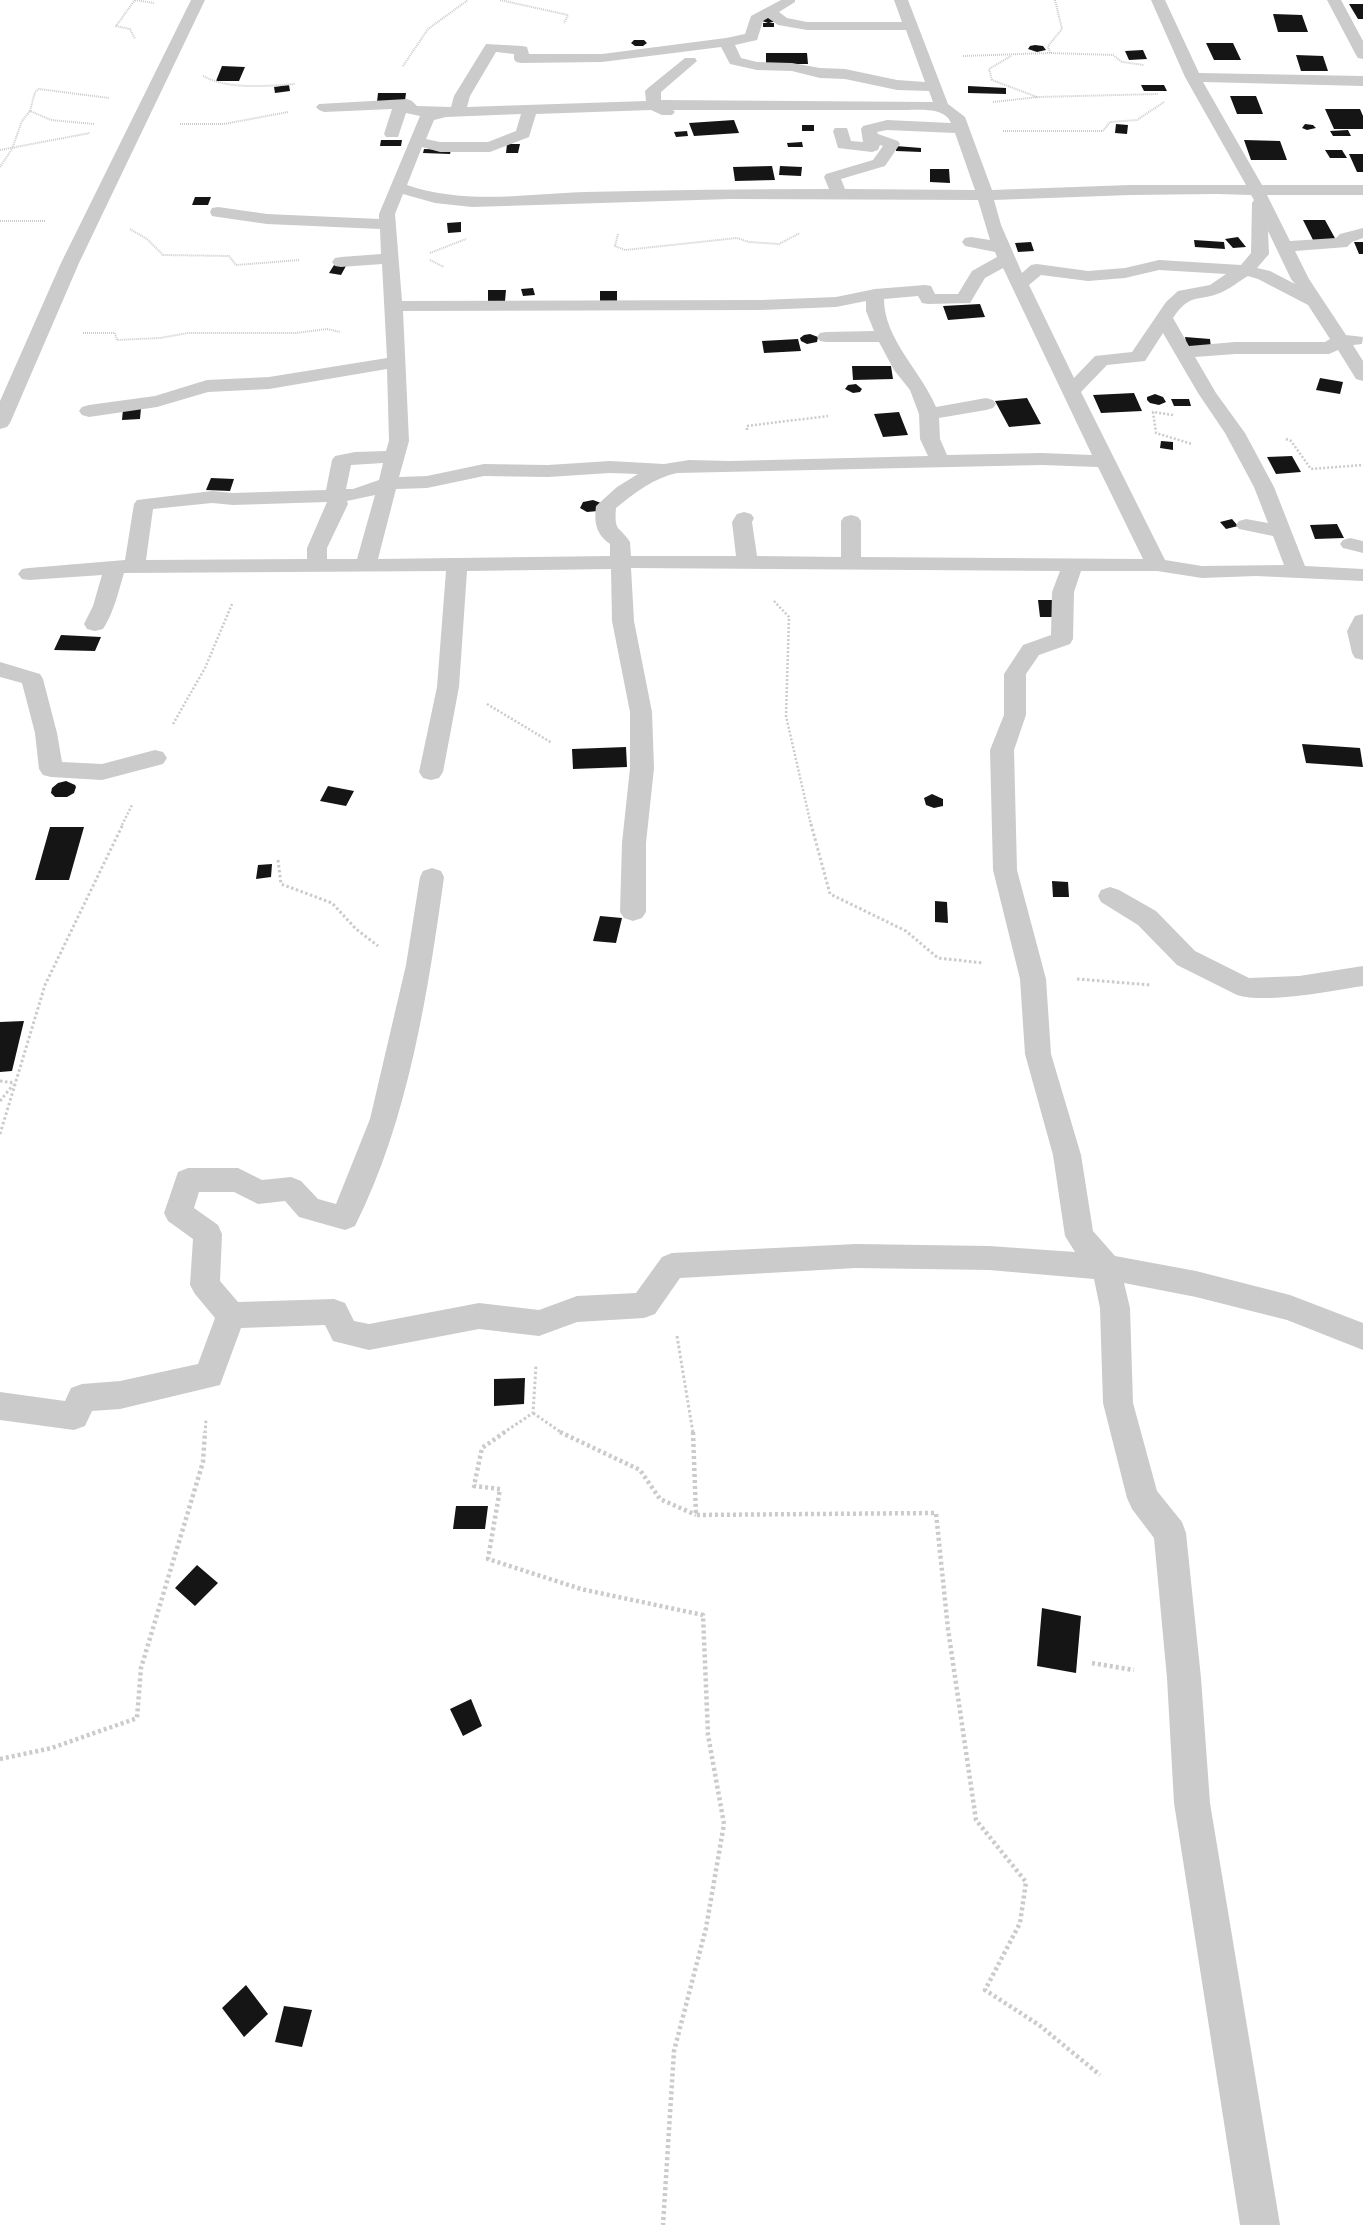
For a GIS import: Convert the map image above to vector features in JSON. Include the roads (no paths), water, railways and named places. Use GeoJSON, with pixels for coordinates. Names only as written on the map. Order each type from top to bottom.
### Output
{"type":"FeatureCollection","features":[{"type":"Feature","properties":{"kind":"street"},"geometry":{"type":"LineString","coordinates":[[0,422],[91,220],[198,0]]}},
{"type":"Feature","properties":{"kind":"street"},"geometry":{"type":"LineString","coordinates":[[366,566],[399,441],[394,306],[387,214],[427,117],[451,112],[491,47],[522,50],[517,65],[602,58],[687,55],[726,42],[752,37],[756,18],[788,2],[788,0]]}},
{"type":"Feature","properties":{"kind":"street"},"geometry":{"type":"LineString","coordinates":[[901,0],[915,48],[935,87],[942,107]]}},
{"type":"Feature","properties":{"kind":"street"},"geometry":{"type":"LineString","coordinates":[[1158,0],[1190,72],[1258,193],[1300,279],[1363,375]]}},
{"type":"Feature","properties":{"kind":"street"},"geometry":{"type":"LineString","coordinates":[[1334,0],[1363,55]]}},
{"type":"Feature","properties":{"kind":"street"},"geometry":{"type":"LineString","coordinates":[[767,13],[776,16],[783,22],[807,26],[910,26]]}},
{"type":"Feature","properties":{"kind":"street"},"geometry":{"type":"LineString","coordinates":[[726,42],[735,61]]}},
{"type":"Feature","properties":{"kind":"street"},"geometry":{"type":"LineString","coordinates":[[687,55],[714,63],[735,61],[757,66],[792,67],[820,73],[845,74],[897,86],[935,87]]}},
{"type":"Feature","properties":{"kind":"street"},"geometry":{"type":"LineString","coordinates":[[654,105],[653,91],[687,55]]}},
{"type":"Feature","properties":{"kind":"street"},"geometry":{"type":"LineString","coordinates":[[478,69],[496,70]]}},
{"type":"Feature","properties":{"kind":"street"},"geometry":{"type":"LineString","coordinates":[[1190,72],[1363,81]]}},
{"type":"Feature","properties":{"kind":"street"},"geometry":{"type":"LineString","coordinates":[[392,134],[404,104]]}},
{"type":"Feature","properties":{"kind":"street"},"geometry":{"type":"LineString","coordinates":[[326,107],[404,104],[413,111],[451,112],[654,105],[794,112],[905,105],[942,107],[957,117],[985,195],[989,217],[1071,391],[1157,565]]}},
{"type":"Feature","properties":{"kind":"street"},"geometry":{"type":"LineString","coordinates":[[654,105],[680,120]]}},
{"type":"Feature","properties":{"kind":"street"},"geometry":{"type":"LineString","coordinates":[[417,141],[440,147],[490,147],[523,134],[530,108]]}},
{"type":"Feature","properties":{"kind":"street"},"geometry":{"type":"LineString","coordinates":[[841,131],[844,145],[872,147],[869,129],[887,125],[964,135]]}},
{"type":"Feature","properties":{"kind":"street"},"geometry":{"type":"LineString","coordinates":[[947,144],[964,135]]}},
{"type":"Feature","properties":{"kind":"street"},"geometry":{"type":"LineString","coordinates":[[870,137],[892,144],[918,139],[928,145]]}},
{"type":"Feature","properties":{"kind":"street"},"geometry":{"type":"LineString","coordinates":[[839,194],[832,177],[879,163],[892,144]]}},
{"type":"Feature","properties":{"kind":"street"},"geometry":{"type":"LineString","coordinates":[[398,187],[453,210],[498,203],[548,199],[641,196],[839,194],[1025,196],[1081,192],[1197,189],[1258,193],[1363,190]]}},
{"type":"Feature","properties":{"kind":"street"},"geometry":{"type":"LineString","coordinates":[[1071,391],[1102,360],[1138,357],[1172,306],[1184,295],[1215,289],[1245,270],[1260,254],[1258,193]]}},
{"type":"Feature","properties":{"kind":"street"},"geometry":{"type":"LineString","coordinates":[[218,212],[267,219],[341,221],[388,225]]}},
{"type":"Feature","properties":{"kind":"street"},"geometry":{"type":"LineString","coordinates":[[1284,247],[1342,243],[1346,238],[1363,233]]}},
{"type":"Feature","properties":{"kind":"street"},"geometry":{"type":"LineString","coordinates":[[971,242],[1006,253]]}},
{"type":"Feature","properties":{"kind":"street"},"geometry":{"type":"LineString","coordinates":[[394,306],[761,305],[836,302],[876,294],[925,290],[928,299],[964,299],[978,275],[1006,253]]}},
{"type":"Feature","properties":{"kind":"street"},"geometry":{"type":"LineString","coordinates":[[341,262],[391,258]]}},
{"type":"Feature","properties":{"kind":"street"},"geometry":{"type":"LineString","coordinates":[[1020,284],[1037,270],[1088,276],[1126,273],[1159,265],[1245,270],[1264,275],[1316,303]]}},
{"type":"Feature","properties":{"kind":"street"},"geometry":{"type":"LineString","coordinates":[[876,294],[875,311],[903,370],[919,389],[929,414],[930,440],[940,461]]}},
{"type":"Feature","properties":{"kind":"street"},"geometry":{"type":"LineString","coordinates":[[1164,318],[1206,393],[1235,433],[1264,486],[1297,572]]}},
{"type":"Feature","properties":{"kind":"street"},"geometry":{"type":"LineString","coordinates":[[826,337],[889,342]]}},
{"type":"Feature","properties":{"kind":"street"},"geometry":{"type":"LineString","coordinates":[[1183,352],[1235,348],[1329,348],[1340,340],[1363,340]]}},
{"type":"Feature","properties":{"kind":"street"},"geometry":{"type":"LineString","coordinates":[[865,353],[889,342]]}},
{"type":"Feature","properties":{"kind":"street"},"geometry":{"type":"LineString","coordinates":[[89,411],[158,402],[206,386],[269,383],[396,362]]}},
{"type":"Feature","properties":{"kind":"street"},"geometry":{"type":"LineString","coordinates":[[929,414],[986,404]]}},
{"type":"Feature","properties":{"kind":"street"},"geometry":{"type":"LineString","coordinates":[[317,566],[317,548],[338,504],[334,495],[342,460],[395,457]]}},
{"type":"Feature","properties":{"kind":"street"},"geometry":{"type":"LineString","coordinates":[[95,624],[125,566],[144,504],[212,497],[233,499],[355,495],[389,483],[427,482],[484,470],[548,471],[610,467],[666,469],[688,466],[725,468],[1042,459],[1106,461]]}},
{"type":"Feature","properties":{"kind":"street"},"geometry":{"type":"LineString","coordinates":[[633,912],[634,843],[642,768],[640,712],[623,621],[620,542],[610,535],[604,523],[606,506],[623,491],[666,469]]}},
{"type":"Feature","properties":{"kind":"street"},"geometry":{"type":"LineString","coordinates":[[744,518],[742,522],[747,562]]}},
{"type":"Feature","properties":{"kind":"street"},"geometry":{"type":"LineString","coordinates":[[851,521],[851,563]]}},
{"type":"Feature","properties":{"kind":"street"},"geometry":{"type":"LineString","coordinates":[[1246,526],[1281,530]]}},
{"type":"Feature","properties":{"kind":"street"},"geometry":{"type":"LineString","coordinates":[[29,574],[125,566],[366,566],[747,562],[1157,565],[1202,572],[1256,570],[1297,572],[1361,581]]}},
{"type":"Feature","properties":{"kind":"street"},"geometry":{"type":"LineString","coordinates":[[431,772],[448,687],[457,564]]}},
{"type":"Feature","properties":{"kind":"street"},"geometry":{"type":"LineString","coordinates":[[1072,565],[1064,592],[1062,639],[1031,650],[1015,674],[1015,715],[1002,750],[1005,870],[1033,979],[1038,1054],[1067,1155],[1079,1236],[1106,1267],[1115,1308],[1118,1403],[1143,1498],[1170,1533],[1185,1686],[1192,1803],[1260,2225]]}},
{"type":"Feature","properties":{"kind":"street"},"geometry":{"type":"LineString","coordinates":[[1363,621],[1358,631],[1363,653]]}},
{"type":"Feature","properties":{"kind":"street"},"geometry":{"type":"LineString","coordinates":[[0,669],[32,679],[46,732],[51,770],[102,772],[155,758]]}},
{"type":"Feature","properties":{"kind":"street"},"geometry":{"type":"LineString","coordinates":[[231,1315],[205,1285],[208,1234],[178,1213],[188,1180],[238,1180],[258,1192],[291,1189],[309,1209],[345,1218],[384,1119],[419,965],[432,877]]}},
{"type":"Feature","properties":{"kind":"street"},"geometry":{"type":"LineString","coordinates":[[1110,896],[1147,918],[1186,958],[1246,988],[1299,986],[1363,976]]}},
{"type":"Feature","properties":{"kind":"street"},"geometry":{"type":"LineString","coordinates":[[231,1315],[334,1312],[344,1332],[369,1337],[479,1316],[539,1323],[577,1309],[644,1305],[672,1266],[865,1256],[988,1258],[1106,1267],[1196,1284],[1290,1308],[1363,1337]]}},
{"type":"Feature","properties":{"kind":"street"},"geometry":{"type":"LineString","coordinates":[[0,1406],[74,1416],[82,1398],[120,1395],[209,1374],[231,1315]]}}]}
